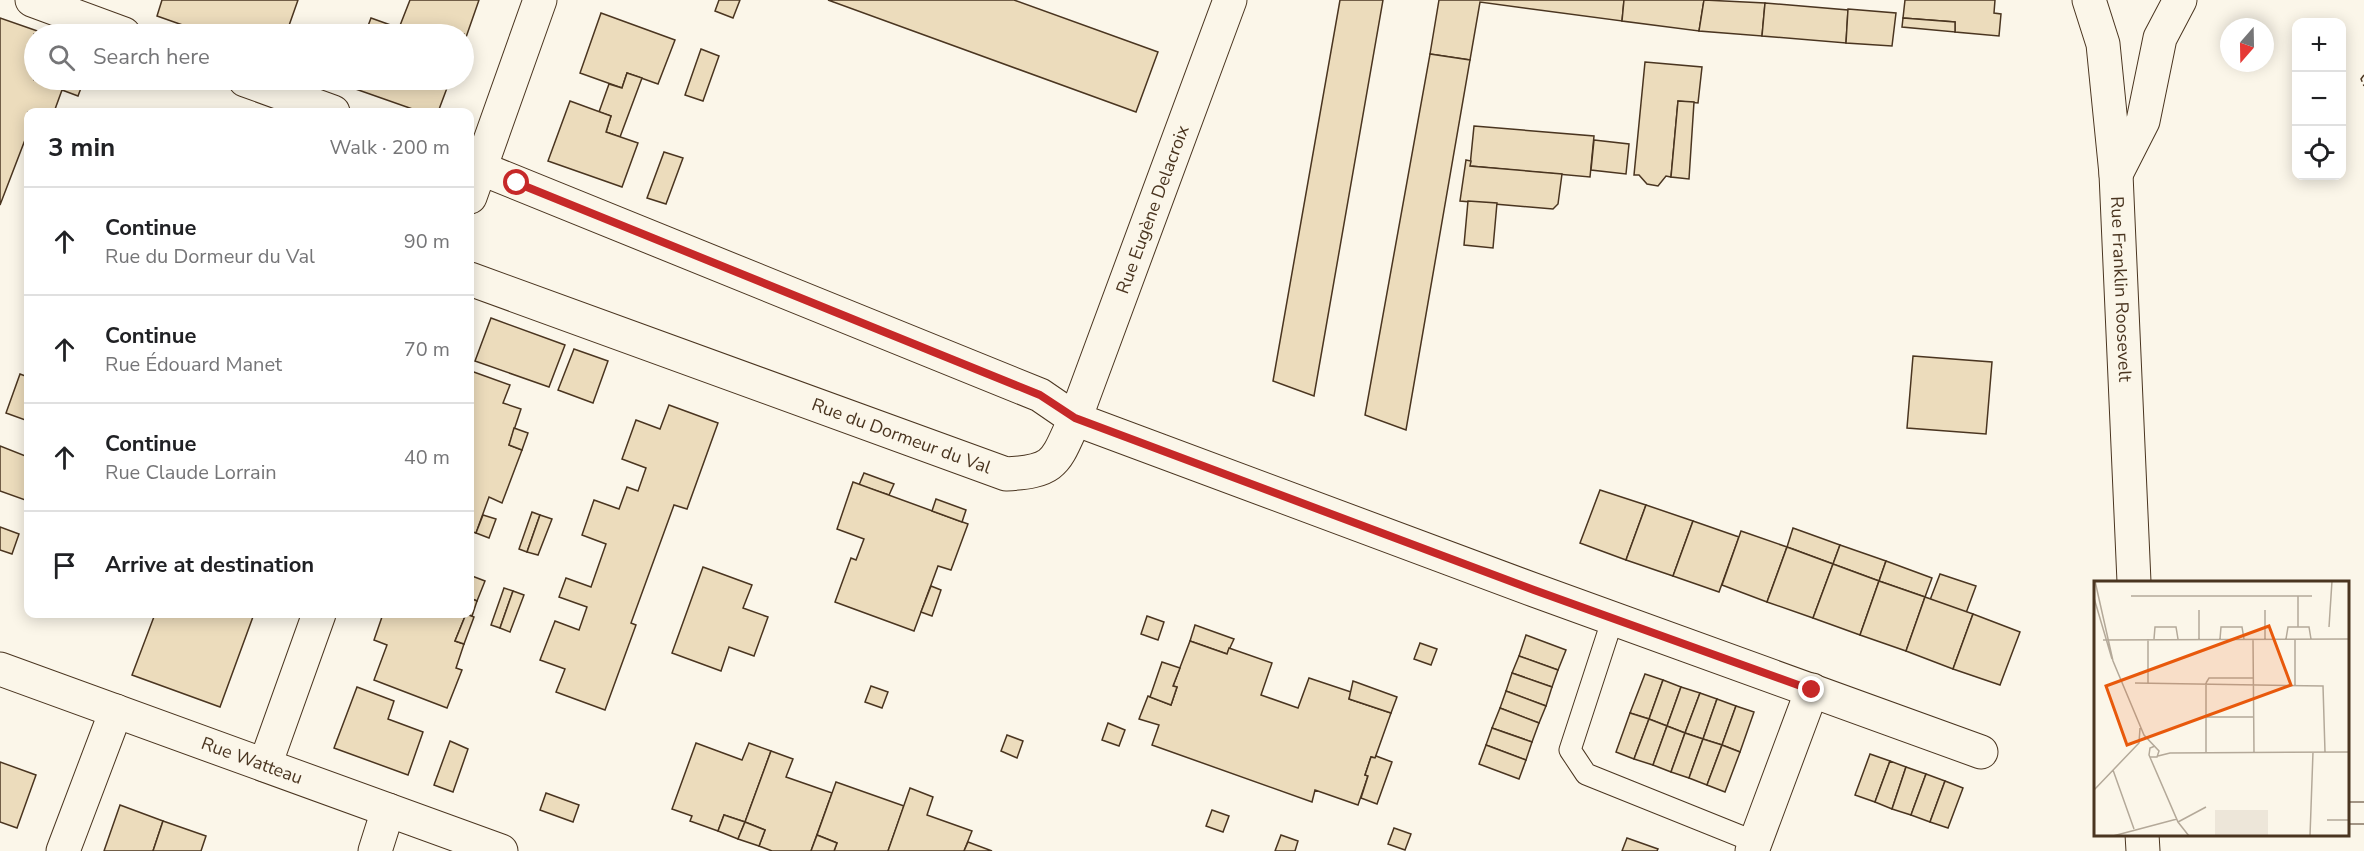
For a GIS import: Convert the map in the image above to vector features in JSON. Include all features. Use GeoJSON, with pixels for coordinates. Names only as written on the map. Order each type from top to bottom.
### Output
{"type":"FeatureCollection","features":[{"type":"Feature","properties":{"kind":"street"},"geometry":{"type":"LineString","coordinates":[[32,0],[97,24]]}},
{"type":"Feature","properties":{"kind":"street"},"geometry":{"type":"LineString","coordinates":[[474,173],[540,0]]}},
{"type":"Feature","properties":{"kind":"street","name":"Rue Eugène Delacroix"},"geometry":{"type":"LineString","coordinates":[[1075,418],[1230,0]]}},
{"type":"Feature","properties":{"kind":"street","name":"Rue Franklin Roosevelt"},"geometry":{"type":"LineString","coordinates":[[2088,0],[2103,44],[2116,174],[2134,581]]}},
{"type":"Feature","properties":{"kind":"street"},"geometry":{"type":"LineString","coordinates":[[2116,174],[2143,121],[2160,38],[2180,0]]}},
{"type":"Feature","properties":{"kind":"street"},"geometry":{"type":"LineString","coordinates":[[272,90],[322,108]]}},
{"type":"Feature","properties":{"kind":"street"},"geometry":{"type":"LineString","coordinates":[[474,176],[1040,395],[1075,418],[1534,590],[1981,752]]}},
{"type":"Feature","properties":{"kind":"street","name":"Rue du Dormeur du Val"},"geometry":{"type":"LineString","coordinates":[[474,280],[1006,474],[1033,472],[1056,460],[1075,418]]}},
{"type":"Feature","properties":{"kind":"street"},"geometry":{"type":"LineString","coordinates":[[265,765],[318,618]]}},
{"type":"Feature","properties":{"kind":"street","name":"Rue Watteau"},"geometry":{"type":"LineString","coordinates":[[0,669],[501,851]]}},
{"type":"Feature","properties":{"kind":"street"},"geometry":{"type":"LineString","coordinates":[[1754,846],[1812,690]]}},
{"type":"Feature","properties":{"kind":"street"},"geometry":{"type":"LineString","coordinates":[[63,851],[116,711]]}},
{"type":"Feature","properties":{"kind":"street"},"geometry":{"type":"LineString","coordinates":[[375,851],[388,810]]}},
{"type":"Feature","properties":{"kind":"street"},"geometry":{"type":"LineString","coordinates":[[2142,836],[2143,851]]}},
{"type":"Feature","properties":{"kind":"lane"},"geometry":{"type":"LineString","coordinates":[[1612,618],[1570,750],[1586,774],[1754,846]]}},
{"type":"Feature","properties":{"kind":"building"},"geometry":{"type":"Polygon","coordinates":[[[162,0],[298,0],[290,24],[180,24],[157,16],[162,0]]]}},
{"type":"Feature","properties":{"kind":"building"},"geometry":{"type":"Polygon","coordinates":[[[410,0],[479,0],[471,24],[401,24],[410,0]]]}},
{"type":"Feature","properties":{"kind":"building"},"geometry":{"type":"Polygon","coordinates":[[[719,0],[740,0],[733,18],[715,11],[719,0]]]}},
{"type":"Feature","properties":{"kind":"building"},"geometry":{"type":"Polygon","coordinates":[[[828,0],[1014,0],[1158,52],[1136,112],[828,0]]]}},
{"type":"Feature","properties":{"kind":"building"},"geometry":{"type":"Polygon","coordinates":[[[1340,0],[1383,0],[1314,396],[1273,381],[1340,0]]]}},
{"type":"Feature","properties":{"kind":"building"},"geometry":{"type":"Polygon","coordinates":[[[1439,0],[1624,0],[1622,21],[1480,2],[1470,60],[1430,54],[1439,0]]]}},
{"type":"Feature","properties":{"kind":"building"},"geometry":{"type":"Polygon","coordinates":[[[1624,0],[1704,0],[1699,31],[1622,21],[1624,0]]]}},
{"type":"Feature","properties":{"kind":"building"},"geometry":{"type":"Polygon","coordinates":[[[1704,0],[1765,3],[1762,36],[1699,31],[1704,0]]]}},
{"type":"Feature","properties":{"kind":"building"},"geometry":{"type":"Polygon","coordinates":[[[1905,0],[1995,0],[1994,13],[2001,14],[1999,36],[1955,32],[1955,22],[1903,18],[1905,0]]]}},
{"type":"Feature","properties":{"kind":"building"},"geometry":{"type":"Polygon","coordinates":[[[1765,3],[1848,10],[1846,43],[1762,36],[1765,3]]]}},
{"type":"Feature","properties":{"kind":"building"},"geometry":{"type":"Polygon","coordinates":[[[1848,9],[1896,13],[1892,46],[1846,43],[1848,9]]]}},
{"type":"Feature","properties":{"kind":"building"},"geometry":{"type":"Polygon","coordinates":[[[601,13],[675,40],[658,84],[627,73],[622,88],[580,73],[601,13]]]}},
{"type":"Feature","properties":{"kind":"building"},"geometry":{"type":"Polygon","coordinates":[[[0,18],[24,26],[24,90],[62,90],[55,108],[24,108],[24,142],[0,205],[0,18]]]}},
{"type":"Feature","properties":{"kind":"building"},"geometry":{"type":"Polygon","coordinates":[[[371,18],[388,24],[369,24],[371,18]]]}},
{"type":"Feature","properties":{"kind":"building"},"geometry":{"type":"Polygon","coordinates":[[[1903,18],[1955,22],[1955,32],[1902,27],[1903,18]]]}},
{"type":"Feature","properties":{"kind":"building"},"geometry":{"type":"Polygon","coordinates":[[[701,49],[719,56],[703,101],[685,95],[701,49]]]}},
{"type":"Feature","properties":{"kind":"building"},"geometry":{"type":"Polygon","coordinates":[[[1430,54],[1470,60],[1406,430],[1365,415],[1430,54]]]}},
{"type":"Feature","properties":{"kind":"building"},"geometry":{"type":"Polygon","coordinates":[[[1645,62],[1702,67],[1698,103],[1678,101],[1671,177],[1666,176],[1658,186],[1647,184],[1639,175],[1634,175],[1645,62]]]}},
{"type":"Feature","properties":{"kind":"building"},"geometry":{"type":"Polygon","coordinates":[[[627,73],[642,78],[620,137],[606,132],[611,116],[599,112],[609,84],[622,88],[627,73]]]}},
{"type":"Feature","properties":{"kind":"building"},"geometry":{"type":"Polygon","coordinates":[[[62,90],[80,90],[78,96],[62,90]]]}},
{"type":"Feature","properties":{"kind":"building"},"geometry":{"type":"Polygon","coordinates":[[[358,90],[446,90],[440,108],[410,108],[358,90]]]}},
{"type":"Feature","properties":{"kind":"building"},"geometry":{"type":"Polygon","coordinates":[[[570,101],[611,116],[606,132],[638,143],[622,187],[548,161],[570,101]]]}},
{"type":"Feature","properties":{"kind":"building"},"geometry":{"type":"Polygon","coordinates":[[[1678,101],[1694,102],[1689,179],[1671,177],[1678,101]]]}},
{"type":"Feature","properties":{"kind":"building"},"geometry":{"type":"Polygon","coordinates":[[[1474,126],[1594,136],[1590,177],[1470,166],[1474,126]]]}},
{"type":"Feature","properties":{"kind":"building"},"geometry":{"type":"Polygon","coordinates":[[[1594,140],[1629,144],[1626,174],[1591,170],[1594,140]]]}},
{"type":"Feature","properties":{"kind":"building"},"geometry":{"type":"Polygon","coordinates":[[[664,152],[683,158],[666,204],[647,198],[664,152]]]}},
{"type":"Feature","properties":{"kind":"building"},"geometry":{"type":"Polygon","coordinates":[[[1466,160],[1471,161],[1470,166],[1562,174],[1558,204],[1553,209],[1460,201],[1466,160]]]}},
{"type":"Feature","properties":{"kind":"building"},"geometry":{"type":"Polygon","coordinates":[[[1468,201],[1497,203],[1493,248],[1464,245],[1468,201]]]}},
{"type":"Feature","properties":{"kind":"building"},"geometry":{"type":"Polygon","coordinates":[[[491,318],[565,345],[549,387],[475,361],[491,318]]]}},
{"type":"Feature","properties":{"kind":"building"},"geometry":{"type":"Polygon","coordinates":[[[574,349],[608,361],[593,403],[558,390],[574,349]]]}},
{"type":"Feature","properties":{"kind":"building"},"geometry":{"type":"Polygon","coordinates":[[[1913,356],[1992,362],[1986,434],[1907,428],[1913,356]]]}},
{"type":"Feature","properties":{"kind":"building"},"geometry":{"type":"Polygon","coordinates":[[[474,372],[510,385],[503,403],[521,409],[509,445],[522,450],[502,503],[489,497],[476,533],[474,532],[474,372]]]}},
{"type":"Feature","properties":{"kind":"building"},"geometry":{"type":"Polygon","coordinates":[[[20,374],[24,376],[24,420],[6,413],[20,374]]]}},
{"type":"Feature","properties":{"kind":"building"},"geometry":{"type":"Polygon","coordinates":[[[669,405],[718,423],[687,509],[674,505],[631,623],[636,625],[605,710],[556,692],[565,669],[540,660],[555,621],[579,630],[587,607],[559,597],[566,578],[591,587],[606,544],[582,535],[594,500],[619,509],[627,487],[638,491],[646,468],[622,459],[636,420],[660,429],[669,405]]]}},
{"type":"Feature","properties":{"kind":"building"},"geometry":{"type":"Polygon","coordinates":[[[514,428],[528,433],[522,450],[509,445],[514,428]]]}},
{"type":"Feature","properties":{"kind":"building"},"geometry":{"type":"Polygon","coordinates":[[[0,446],[24,455],[24,500],[0,491],[0,446]]]}},
{"type":"Feature","properties":{"kind":"building"},"geometry":{"type":"Polygon","coordinates":[[[864,473],[894,484],[889,495],[859,485],[864,473]]]}},
{"type":"Feature","properties":{"kind":"building"},"geometry":{"type":"Polygon","coordinates":[[[853,482],[968,524],[951,570],[938,566],[914,631],[835,602],[851,558],[856,560],[864,539],[837,529],[853,482]]]}},
{"type":"Feature","properties":{"kind":"building"},"geometry":{"type":"Polygon","coordinates":[[[1600,490],[1646,505],[1626,560],[1580,543],[1600,490]]]}},
{"type":"Feature","properties":{"kind":"building"},"geometry":{"type":"Polygon","coordinates":[[[936,499],[966,510],[962,522],[932,511],[936,499]]]}},
{"type":"Feature","properties":{"kind":"building"},"geometry":{"type":"Polygon","coordinates":[[[1646,505],[1693,521],[1673,576],[1626,560],[1646,505]]]}},
{"type":"Feature","properties":{"kind":"building"},"geometry":{"type":"Polygon","coordinates":[[[532,512],[540,515],[527,552],[519,549],[532,512]]]}},
{"type":"Feature","properties":{"kind":"building"},"geometry":{"type":"Polygon","coordinates":[[[483,515],[496,519],[489,538],[476,533],[483,515]]]}},
{"type":"Feature","properties":{"kind":"building"},"geometry":{"type":"Polygon","coordinates":[[[540,515],[552,519],[538,555],[527,552],[540,515]]]}},
{"type":"Feature","properties":{"kind":"building"},"geometry":{"type":"Polygon","coordinates":[[[1693,521],[1739,537],[1719,592],[1673,576],[1693,521]]]}},
{"type":"Feature","properties":{"kind":"building"},"geometry":{"type":"Polygon","coordinates":[[[0,527],[19,534],[12,554],[0,550],[0,527]]]}},
{"type":"Feature","properties":{"kind":"building"},"geometry":{"type":"Polygon","coordinates":[[[1793,528],[1840,545],[1833,564],[1787,547],[1793,528]]]}},
{"type":"Feature","properties":{"kind":"building"},"geometry":{"type":"Polygon","coordinates":[[[1741,531],[1787,547],[1767,602],[1722,585],[1741,531]]]}},
{"type":"Feature","properties":{"kind":"building"},"geometry":{"type":"Polygon","coordinates":[[[1840,545],[1886,561],[1879,581],[1833,564],[1840,545]]]}},
{"type":"Feature","properties":{"kind":"building"},"geometry":{"type":"Polygon","coordinates":[[[1787,547],[1833,564],[1813,618],[1767,602],[1787,547]]]}},
{"type":"Feature","properties":{"kind":"building"},"geometry":{"type":"Polygon","coordinates":[[[1886,561],[1932,578],[1925,597],[1879,581],[1886,561]]]}},
{"type":"Feature","properties":{"kind":"building"},"geometry":{"type":"Polygon","coordinates":[[[1833,564],[1879,581],[1860,635],[1813,618],[1833,564]]]}},
{"type":"Feature","properties":{"kind":"building"},"geometry":{"type":"Polygon","coordinates":[[[703,567],[752,585],[743,608],[768,617],[754,656],[729,647],[721,671],[672,653],[703,567]]]}},
{"type":"Feature","properties":{"kind":"building"},"geometry":{"type":"Polygon","coordinates":[[[1940,574],[1976,586],[1966,613],[1930,600],[1940,574]]]}},
{"type":"Feature","properties":{"kind":"building"},"geometry":{"type":"Polygon","coordinates":[[[474,577],[485,581],[477,601],[474,600],[474,577]]]}},
{"type":"Feature","properties":{"kind":"building"},"geometry":{"type":"Polygon","coordinates":[[[1879,581],[1925,597],[1906,651],[1860,635],[1879,581]]]}},
{"type":"Feature","properties":{"kind":"building"},"geometry":{"type":"Polygon","coordinates":[[[931,586],[941,590],[932,616],[921,612],[931,586]]]}},
{"type":"Feature","properties":{"kind":"building"},"geometry":{"type":"Polygon","coordinates":[[[504,588],[513,591],[500,628],[491,625],[504,588]]]}},
{"type":"Feature","properties":{"kind":"building"},"geometry":{"type":"Polygon","coordinates":[[[513,591],[524,595],[510,632],[500,628],[513,591]]]}},
{"type":"Feature","properties":{"kind":"building"},"geometry":{"type":"Polygon","coordinates":[[[1925,597],[1973,614],[1953,669],[1906,651],[1925,597]]]}},
{"type":"Feature","properties":{"kind":"building"},"geometry":{"type":"Polygon","coordinates":[[[1973,614],[2020,632],[2000,685],[1953,669],[1973,614]]]}},
{"type":"Feature","properties":{"kind":"building"},"geometry":{"type":"Polygon","coordinates":[[[1147,616],[1164,622],[1158,640],[1141,634],[1147,616]]]}},
{"type":"Feature","properties":{"kind":"building"},"geometry":{"type":"Polygon","coordinates":[[[153,618],[253,618],[220,707],[132,675],[153,618]]]}},
{"type":"Feature","properties":{"kind":"building"},"geometry":{"type":"Polygon","coordinates":[[[382,618],[464,618],[455,641],[464,644],[456,668],[462,670],[447,708],[374,680],[387,645],[374,640],[382,618]]]}},
{"type":"Feature","properties":{"kind":"building"},"geometry":{"type":"Polygon","coordinates":[[[464,618],[474,618],[464,644],[455,641],[464,618]]]}},
{"type":"Feature","properties":{"kind":"building"},"geometry":{"type":"Polygon","coordinates":[[[1195,625],[1234,639],[1227,654],[1190,641],[1195,625]]]}},
{"type":"Feature","properties":{"kind":"building"},"geometry":{"type":"Polygon","coordinates":[[[1526,635],[1566,650],[1558,670],[1519,656],[1526,635]]]}},
{"type":"Feature","properties":{"kind":"building"},"geometry":{"type":"Polygon","coordinates":[[[1190,641],[1227,654],[1229,648],[1272,663],[1261,695],[1298,708],[1309,678],[1351,692],[1349,699],[1391,713],[1375,758],[1371,757],[1365,775],[1368,776],[1358,805],[1315,790],[1312,802],[1152,745],[1159,725],[1139,719],[1148,696],[1171,705],[1177,687],[1173,686],[1190,641]]]}},
{"type":"Feature","properties":{"kind":"building"},"geometry":{"type":"Polygon","coordinates":[[[1420,643],[1437,649],[1431,665],[1414,659],[1420,643]]]}},
{"type":"Feature","properties":{"kind":"building"},"geometry":{"type":"Polygon","coordinates":[[[1519,656],[1558,670],[1552,687],[1512,673],[1519,656]]]}},
{"type":"Feature","properties":{"kind":"building"},"geometry":{"type":"Polygon","coordinates":[[[1162,662],[1180,668],[1173,686],[1177,687],[1171,705],[1150,697],[1162,662]]]}},
{"type":"Feature","properties":{"kind":"building"},"geometry":{"type":"Polygon","coordinates":[[[1512,673],[1552,687],[1546,706],[1506,691],[1512,673]]]}},
{"type":"Feature","properties":{"kind":"building"},"geometry":{"type":"Polygon","coordinates":[[[1645,674],[1663,680],[1649,719],[1630,713],[1645,674]]]}},
{"type":"Feature","properties":{"kind":"building"},"geometry":{"type":"Polygon","coordinates":[[[1663,680],[1681,687],[1667,726],[1649,719],[1663,680]]]}},
{"type":"Feature","properties":{"kind":"building"},"geometry":{"type":"Polygon","coordinates":[[[1353,681],[1397,697],[1391,713],[1349,699],[1353,681]]]}},
{"type":"Feature","properties":{"kind":"building"},"geometry":{"type":"Polygon","coordinates":[[[871,686],[888,692],[882,708],[865,702],[871,686]]]}},
{"type":"Feature","properties":{"kind":"building"},"geometry":{"type":"Polygon","coordinates":[[[357,687],[394,701],[388,719],[423,732],[408,775],[334,748],[357,687]]]}},
{"type":"Feature","properties":{"kind":"building"},"geometry":{"type":"Polygon","coordinates":[[[1681,687],[1700,693],[1685,733],[1667,726],[1681,687]]]}},
{"type":"Feature","properties":{"kind":"building"},"geometry":{"type":"Polygon","coordinates":[[[1506,691],[1546,706],[1539,723],[1500,708],[1506,691]]]}},
{"type":"Feature","properties":{"kind":"building"},"geometry":{"type":"Polygon","coordinates":[[[1700,693],[1717,699],[1703,739],[1685,733],[1700,693]]]}},
{"type":"Feature","properties":{"kind":"building"},"geometry":{"type":"Polygon","coordinates":[[[1717,699],[1736,706],[1722,745],[1703,739],[1717,699]]]}},
{"type":"Feature","properties":{"kind":"building"},"geometry":{"type":"Polygon","coordinates":[[[1736,706],[1754,712],[1740,752],[1722,745],[1736,706]]]}},
{"type":"Feature","properties":{"kind":"building"},"geometry":{"type":"Polygon","coordinates":[[[1500,708],[1539,723],[1532,742],[1492,728],[1500,708]]]}},
{"type":"Feature","properties":{"kind":"building"},"geometry":{"type":"Polygon","coordinates":[[[1630,713],[1649,719],[1634,759],[1616,752],[1630,713]]]}},
{"type":"Feature","properties":{"kind":"building"},"geometry":{"type":"Polygon","coordinates":[[[1649,719],[1667,726],[1653,765],[1634,759],[1649,719]]]}},
{"type":"Feature","properties":{"kind":"building"},"geometry":{"type":"Polygon","coordinates":[[[1108,723],[1125,730],[1119,746],[1102,740],[1108,723]]]}},
{"type":"Feature","properties":{"kind":"building"},"geometry":{"type":"Polygon","coordinates":[[[1667,726],[1685,733],[1671,772],[1653,765],[1667,726]]]}},
{"type":"Feature","properties":{"kind":"building"},"geometry":{"type":"Polygon","coordinates":[[[1492,728],[1532,742],[1526,760],[1486,745],[1492,728]]]}},
{"type":"Feature","properties":{"kind":"building"},"geometry":{"type":"Polygon","coordinates":[[[1685,733],[1703,739],[1689,778],[1671,772],[1685,733]]]}},
{"type":"Feature","properties":{"kind":"building"},"geometry":{"type":"Polygon","coordinates":[[[1007,735],[1023,741],[1017,758],[1001,751],[1007,735]]]}},
{"type":"Feature","properties":{"kind":"building"},"geometry":{"type":"Polygon","coordinates":[[[1703,739],[1722,745],[1707,785],[1689,778],[1703,739]]]}},
{"type":"Feature","properties":{"kind":"building"},"geometry":{"type":"Polygon","coordinates":[[[450,741],[468,749],[453,792],[434,785],[450,741]]]}},
{"type":"Feature","properties":{"kind":"building"},"geometry":{"type":"Polygon","coordinates":[[[696,743],[742,760],[749,743],[771,751],[745,822],[724,815],[718,831],[690,821],[692,816],[672,809],[696,743]]]}},
{"type":"Feature","properties":{"kind":"building"},"geometry":{"type":"Polygon","coordinates":[[[1486,745],[1526,760],[1519,779],[1479,764],[1486,745]]]}},
{"type":"Feature","properties":{"kind":"building"},"geometry":{"type":"Polygon","coordinates":[[[1722,745],[1740,752],[1725,792],[1707,785],[1722,745]]]}},
{"type":"Feature","properties":{"kind":"building"},"geometry":{"type":"Polygon","coordinates":[[[771,751],[793,759],[786,777],[832,793],[811,851],[772,851],[759,846],[765,830],[745,822],[771,751]]]}},
{"type":"Feature","properties":{"kind":"building"},"geometry":{"type":"Polygon","coordinates":[[[1870,754],[1890,761],[1875,802],[1855,795],[1870,754]]]}},
{"type":"Feature","properties":{"kind":"building"},"geometry":{"type":"Polygon","coordinates":[[[1376,756],[1392,762],[1377,804],[1361,798],[1371,757],[1376,756]]]}},
{"type":"Feature","properties":{"kind":"building"},"geometry":{"type":"Polygon","coordinates":[[[1890,761],[1906,767],[1892,809],[1875,802],[1890,761]]]}},
{"type":"Feature","properties":{"kind":"building"},"geometry":{"type":"Polygon","coordinates":[[[0,762],[36,775],[17,828],[0,822],[0,762]]]}},
{"type":"Feature","properties":{"kind":"building"},"geometry":{"type":"Polygon","coordinates":[[[1906,767],[1926,774],[1911,815],[1892,809],[1906,767]]]}},
{"type":"Feature","properties":{"kind":"building"},"geometry":{"type":"Polygon","coordinates":[[[1926,774],[1945,781],[1930,822],[1911,815],[1926,774]]]}},
{"type":"Feature","properties":{"kind":"building"},"geometry":{"type":"Polygon","coordinates":[[[1945,781],[1963,788],[1948,828],[1930,822],[1945,781]]]}},
{"type":"Feature","properties":{"kind":"building"},"geometry":{"type":"Polygon","coordinates":[[[836,782],[904,806],[888,851],[834,851],[837,843],[817,835],[836,782]]]}},
{"type":"Feature","properties":{"kind":"building"},"geometry":{"type":"Polygon","coordinates":[[[910,788],[933,797],[927,815],[972,831],[964,851],[888,851],[910,788]]]}},
{"type":"Feature","properties":{"kind":"building"},"geometry":{"type":"Polygon","coordinates":[[[546,793],[579,805],[573,822],[540,810],[546,793]]]}},
{"type":"Feature","properties":{"kind":"building"},"geometry":{"type":"Polygon","coordinates":[[[120,805],[163,821],[153,851],[104,851],[120,805]]]}},
{"type":"Feature","properties":{"kind":"building"},"geometry":{"type":"Polygon","coordinates":[[[1212,810],[1229,816],[1223,832],[1206,826],[1212,810]]]}},
{"type":"Feature","properties":{"kind":"building"},"geometry":{"type":"Polygon","coordinates":[[[724,815],[745,822],[738,839],[718,831],[724,815]]]}},
{"type":"Feature","properties":{"kind":"building"},"geometry":{"type":"Polygon","coordinates":[[[163,821],[206,836],[201,851],[153,851],[163,821]]]}},
{"type":"Feature","properties":{"kind":"building"},"geometry":{"type":"Polygon","coordinates":[[[745,822],[765,830],[759,846],[738,839],[745,822]]]}},
{"type":"Feature","properties":{"kind":"building"},"geometry":{"type":"Polygon","coordinates":[[[1394,828],[1411,834],[1405,850],[1388,844],[1394,828]]]}},
{"type":"Feature","properties":{"kind":"building"},"geometry":{"type":"Polygon","coordinates":[[[817,835],[837,843],[834,851],[811,851],[817,835]]]}},
{"type":"Feature","properties":{"kind":"building"},"geometry":{"type":"Polygon","coordinates":[[[1281,835],[1298,841],[1295,851],[1275,851],[1281,835]]]}},
{"type":"Feature","properties":{"kind":"building"},"geometry":{"type":"Polygon","coordinates":[[[1627,838],[1658,849],[1657,851],[1622,851],[1627,838]]]}},
{"type":"Feature","properties":{"kind":"building"},"geometry":{"type":"Polygon","coordinates":[[[968,842],[992,851],[964,851],[968,842]]]}},
{"type":"Feature","properties":{"kind":"fence"},"geometry":{"type":"LineString","coordinates":[[2364,75],[2361,79],[2364,86]]}},
{"type":"Feature","properties":{"kind":"route"},"geometry":{"type":"LineString","coordinates":[[517,183],[1040,395],[1075,418],[1534,590],[1812,690]]}}]}
